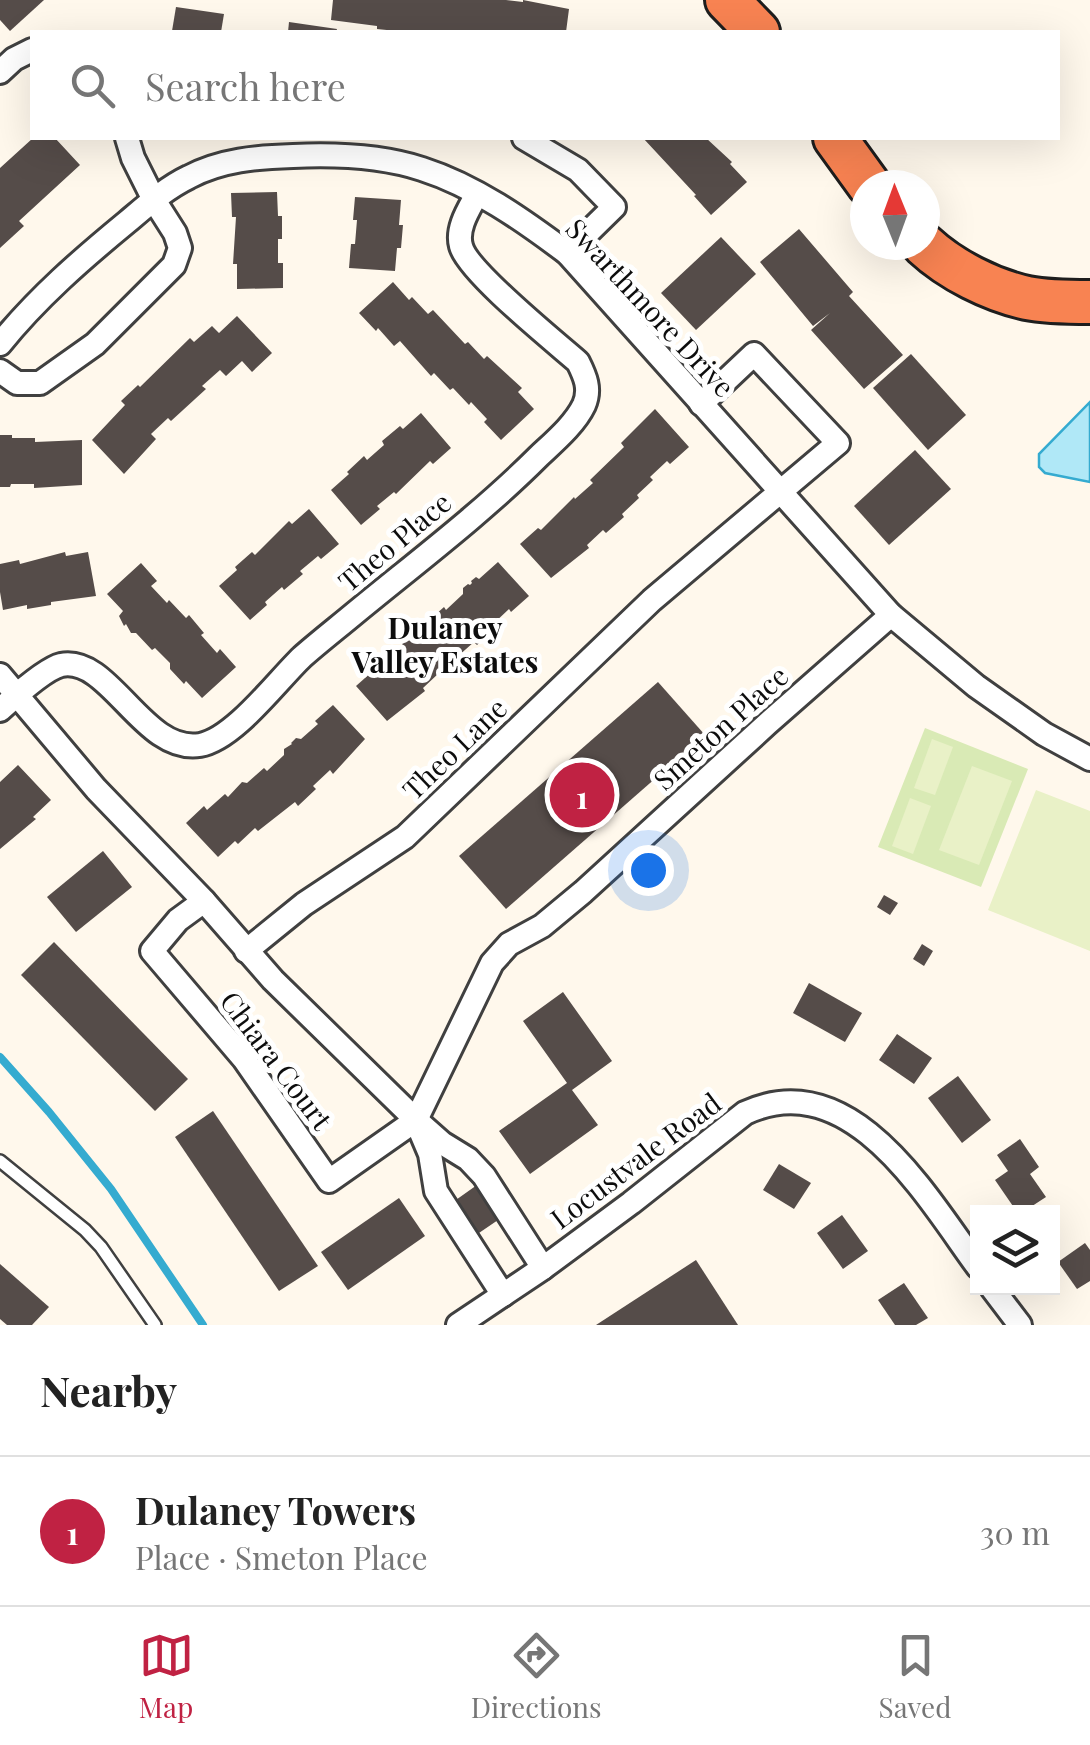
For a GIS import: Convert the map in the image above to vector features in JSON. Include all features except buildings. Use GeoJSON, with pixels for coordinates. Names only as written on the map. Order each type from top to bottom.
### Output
{"type":"FeatureCollection","features":[{"type":"Feature","properties":{"kind":"highway"},"geometry":{"type":"LineString","coordinates":[[727,0],[756,30]]}},
{"type":"Feature","properties":{"kind":"highway"},"geometry":{"type":"LineString","coordinates":[[836,140],[858,170]]}},
{"type":"Feature","properties":{"kind":"highway"},"geometry":{"type":"LineString","coordinates":[[940,256],[963,273],[1028,298],[1090,302]]}},
{"type":"Feature","properties":{"kind":"street"},"geometry":{"type":"LineString","coordinates":[[0,72],[30,51]]}},
{"type":"Feature","properties":{"kind":"street"},"geometry":{"type":"LineString","coordinates":[[0,371],[17,383],[40,384],[96,344],[174,265],[180,248],[175,234],[154,200],[127,140]]}},
{"type":"Feature","properties":{"kind":"street"},"geometry":{"type":"LineString","coordinates":[[527,140],[578,170],[614,206],[568,252]]}},
{"type":"Feature","properties":{"kind":"street","name":"Swarthmore Drive"},"geometry":{"type":"LineString","coordinates":[[0,344],[19,320],[91,252],[188,177],[254,157],[380,148],[478,194],[523,219],[568,252],[891,615],[976,686],[1044,734],[1090,760]]}},
{"type":"Feature","properties":{"kind":"street","name":"Theo Place"},"geometry":{"type":"LineString","coordinates":[[9,702],[50,670],[64,664],[100,678],[162,737],[178,744],[201,744],[227,734],[304,655],[516,480],[563,432],[584,406],[588,389],[584,375],[578,362],[478,273],[461,248],[460,231],[478,194]]}},
{"type":"Feature","properties":{"kind":"street","name":"Theo Lane"},"geometry":{"type":"LineString","coordinates":[[246,951],[304,904],[405,836],[652,600],[838,443],[754,354],[701,404]]}},
{"type":"Feature","properties":{"kind":"street","name":"Smeton Place"},"geometry":{"type":"LineString","coordinates":[[416,1120],[492,962],[509,944],[542,926],[583,892],[891,615]]}},
{"type":"Feature","properties":{"kind":"street"},"geometry":{"type":"LineString","coordinates":[[0,676],[9,702],[62,751],[246,951],[416,1120],[484,1176],[543,1268]]}},
{"type":"Feature","properties":{"kind":"street","name":"Chiara Court"},"geometry":{"type":"LineString","coordinates":[[204,902],[178,920],[152,951],[244,1060],[329,1181],[416,1120]]}},
{"type":"Feature","properties":{"kind":"street","name":"Locustvale Road"},"geometry":{"type":"LineString","coordinates":[[458,1325],[543,1268],[745,1114],[784,1102],[814,1106],[848,1119],[870,1133],[902,1164],[970,1256]]}},
{"type":"Feature","properties":{"kind":"street"},"geometry":{"type":"LineString","coordinates":[[416,1120],[430,1154],[436,1192],[503,1295]]}},
{"type":"Feature","properties":{"kind":"street"},"geometry":{"type":"LineString","coordinates":[[997,1295],[1020,1325]]}},
{"type":"Feature","properties":{"kind":"lane"},"geometry":{"type":"LineString","coordinates":[[0,1161],[93,1238],[155,1325]]}},
{"type":"Feature","properties":{"kind":"green space"},"geometry":{"type":"Polygon","coordinates":[[[925,728],[1028,769],[981,887],[878,847],[925,728]]]}},
{"type":"Feature","properties":{"kind":"green space"},"geometry":{"type":"Polygon","coordinates":[[[932,739],[953,747],[935,795],[914,788],[932,739]]]}},
{"type":"Feature","properties":{"kind":"green space"},"geometry":{"type":"Polygon","coordinates":[[[972,766],[1012,781],[979,865],[939,850],[972,766]]]}},
{"type":"Feature","properties":{"kind":"green space"},"geometry":{"type":"Polygon","coordinates":[[[1036,790],[1090,811],[1090,951],[988,910],[1036,790]]]}},
{"type":"Feature","properties":{"kind":"green space"},"geometry":{"type":"Polygon","coordinates":[[[910,798],[931,806],[913,854],[892,846],[910,798]]]}},
{"type":"Feature","properties":{"kind":"water"},"geometry":{"type":"Polygon","coordinates":[[[1090,402],[1090,482],[1045,473],[1039,467],[1039,454],[1090,402]]]}},
{"type":"Feature","properties":{"kind":"waterway"},"geometry":{"type":"LineString","coordinates":[[0,1057],[111,1189],[203,1325]]}},
{"type":"Feature","properties":{"kind":"place","name":"Dulaney Towers"},"geometry":{"type":"Point","coordinates":[582,795]}},
{"type":"Feature","properties":{"kind":"district","name":"Dulaney Valley Estates"},"geometry":{"type":"Point","coordinates":[445,644]}}]}
